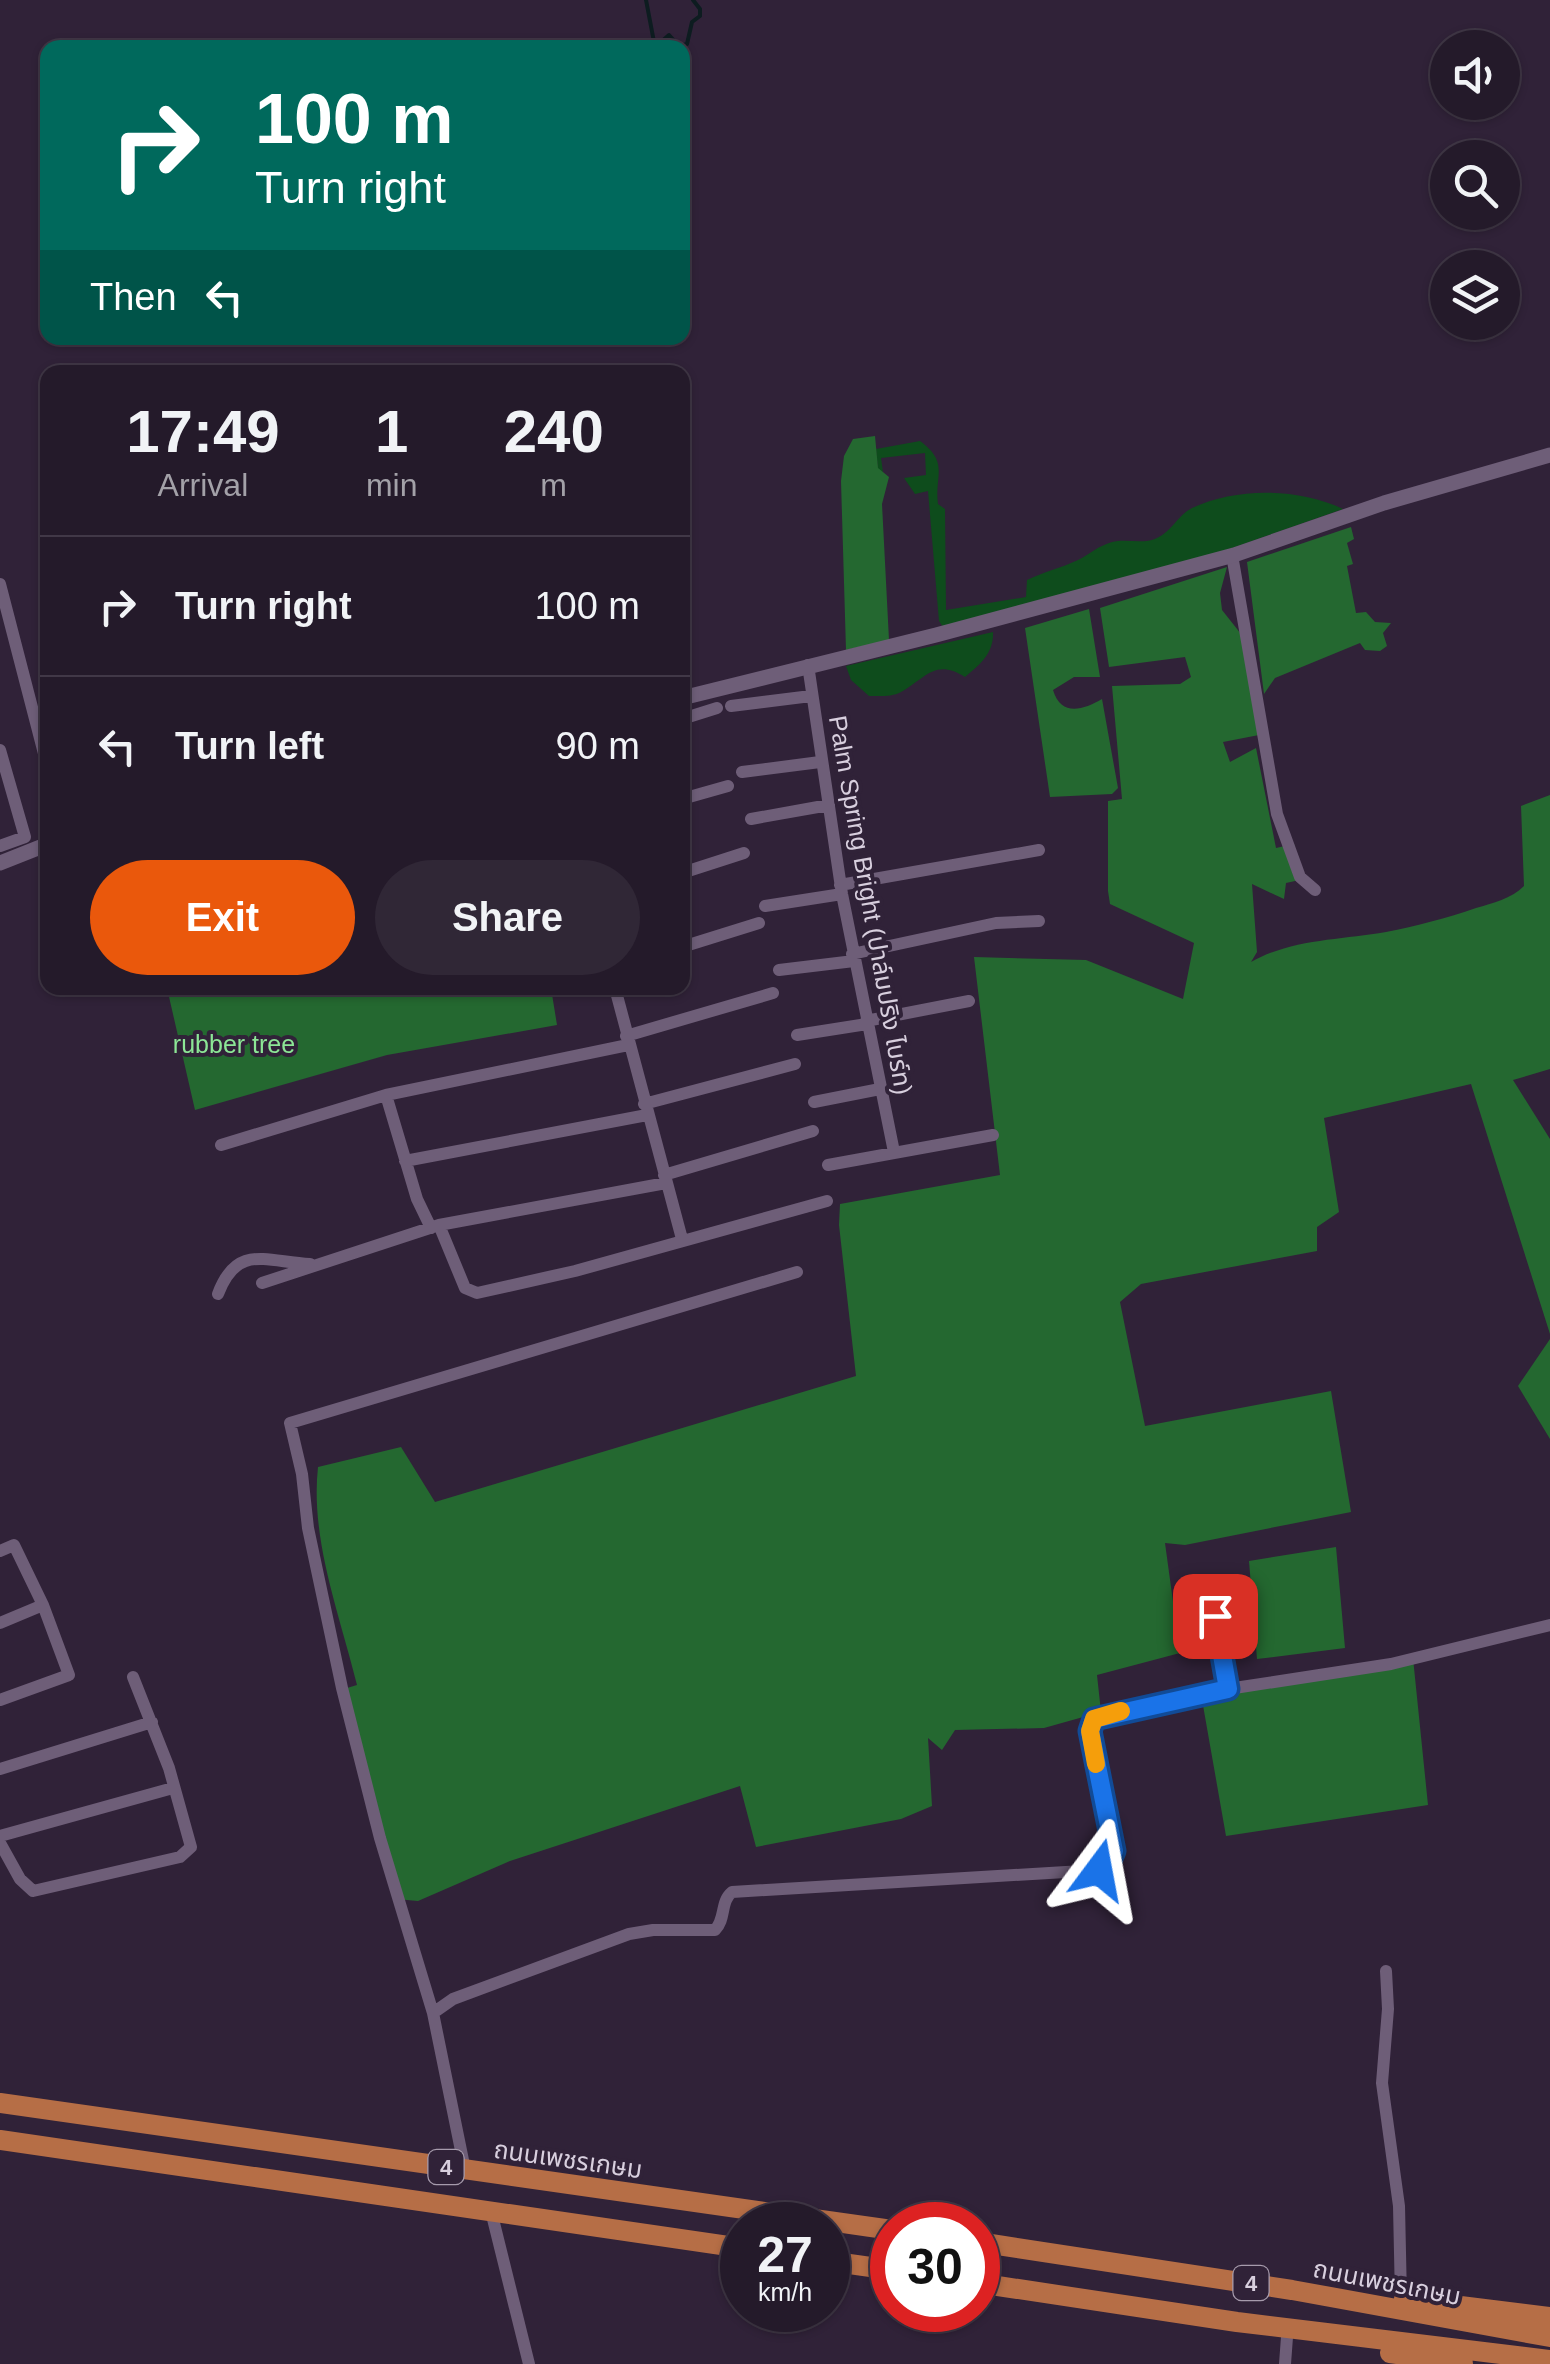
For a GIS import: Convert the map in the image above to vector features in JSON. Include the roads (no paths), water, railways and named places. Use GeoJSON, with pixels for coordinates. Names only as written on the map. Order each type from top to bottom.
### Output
{"type":"FeatureCollection","features":[{"type":"Feature","properties":{"kind":"highway","name":"ถนนเพชรเกษม"},"geometry":{"type":"LineString","coordinates":[[0,2104],[870,2227]]}},
{"type":"Feature","properties":{"kind":"highway","name":"4"},"geometry":{"type":"LineString","coordinates":[[0,2140],[720,2245]]}},
{"type":"Feature","properties":{"kind":"highway","name":"ถนนเพชรเกษม"},"geometry":{"type":"LineString","coordinates":[[1000,2245],[1292,2290],[1550,2337]]}},
{"type":"Feature","properties":{"kind":"highway","name":"ถนนเพชรเกษม"},"geometry":{"type":"LineString","coordinates":[[1000,2286],[1237,2322],[1550,2360]]}},
{"type":"Feature","properties":{"kind":"highway"},"geometry":{"type":"LineString","coordinates":[[1292,2290],[1550,2317]]}},
{"type":"Feature","properties":{"kind":"highway"},"geometry":{"type":"LineString","coordinates":[[1237,2322],[1286,2338],[1463,2364]]}},
{"type":"Feature","properties":{"kind":"street"},"geometry":{"type":"LineString","coordinates":[[690,696],[1232,555],[1384,502],[1550,456]]}},
{"type":"Feature","properties":{"kind":"street"},"geometry":{"type":"LineString","coordinates":[[1232,555],[1278,814],[1300,878],[1315,890]]}},
{"type":"Feature","properties":{"kind":"street"},"geometry":{"type":"LineString","coordinates":[[0,584],[40,738]]}},
{"type":"Feature","properties":{"kind":"street","name":"Palm Spring Bright (ปาล์มปริง ไบร์ท)"},"geometry":{"type":"LineString","coordinates":[[808,665],[853,957],[894,1152]]}},
{"type":"Feature","properties":{"kind":"street"},"geometry":{"type":"LineString","coordinates":[[690,717],[724,707],[811,696]]}},
{"type":"Feature","properties":{"kind":"street"},"geometry":{"type":"LineString","coordinates":[[0,750],[25,836],[0,846]]}},
{"type":"Feature","properties":{"kind":"street"},"geometry":{"type":"LineString","coordinates":[[742,772],[820,762]]}},
{"type":"Feature","properties":{"kind":"street"},"geometry":{"type":"LineString","coordinates":[[690,798],[728,786]]}},
{"type":"Feature","properties":{"kind":"street"},"geometry":{"type":"LineString","coordinates":[[751,819],[829,805]]}},
{"type":"Feature","properties":{"kind":"street"},"geometry":{"type":"LineString","coordinates":[[0,863],[40,847]]}},
{"type":"Feature","properties":{"kind":"street"},"geometry":{"type":"LineString","coordinates":[[765,906],[1039,850]]}},
{"type":"Feature","properties":{"kind":"street"},"geometry":{"type":"LineString","coordinates":[[690,871],[744,854]]}},
{"type":"Feature","properties":{"kind":"street"},"geometry":{"type":"LineString","coordinates":[[779,970],[996,923],[1039,921]]}},
{"type":"Feature","properties":{"kind":"street"},"geometry":{"type":"LineString","coordinates":[[690,945],[759,923]]}},
{"type":"Feature","properties":{"kind":"street"},"geometry":{"type":"LineString","coordinates":[[221,1145],[386,1095],[627,1040],[773,994]]}},
{"type":"Feature","properties":{"kind":"street"},"geometry":{"type":"LineString","coordinates":[[617,995],[682,1240]]}},
{"type":"Feature","properties":{"kind":"street"},"geometry":{"type":"LineString","coordinates":[[797,1035],[969,1001]]}},
{"type":"Feature","properties":{"kind":"street"},"geometry":{"type":"LineString","coordinates":[[406,1162],[646,1109],[795,1064]]}},
{"type":"Feature","properties":{"kind":"street"},"geometry":{"type":"LineString","coordinates":[[814,1102],[880,1089]]}},
{"type":"Feature","properties":{"kind":"street"},"geometry":{"type":"LineString","coordinates":[[386,1095],[417,1199],[435,1226],[465,1288],[477,1293],[575,1272],[826,1200]]}},
{"type":"Feature","properties":{"kind":"street"},"geometry":{"type":"LineString","coordinates":[[262,1282],[435,1226],[665,1179],[813,1132]]}},
{"type":"Feature","properties":{"kind":"street"},"geometry":{"type":"LineString","coordinates":[[828,1165],[993,1135]]}},
{"type":"Feature","properties":{"kind":"street"},"geometry":{"type":"LineString","coordinates":[[218,1294],[225,1274],[241,1261],[318,1264]]}},
{"type":"Feature","properties":{"kind":"street"},"geometry":{"type":"LineString","coordinates":[[465,2170],[433,2013],[380,1838],[342,1688],[290,1423],[797,1272]]}},
{"type":"Feature","properties":{"kind":"street"},"geometry":{"type":"LineString","coordinates":[[0,1551],[14,1544],[70,1675],[0,1700]]}},
{"type":"Feature","properties":{"kind":"street"},"geometry":{"type":"LineString","coordinates":[[1208,1580],[1228,1689]]}},
{"type":"Feature","properties":{"kind":"street"},"geometry":{"type":"LineString","coordinates":[[0,1623],[43,1605]]}},
{"type":"Feature","properties":{"kind":"street"},"geometry":{"type":"LineString","coordinates":[[433,2013],[452,1999],[630,1934],[716,1930],[726,1897],[732,1892],[1099,1870],[1109,1863],[1114,1851],[1090,1731],[1094,1719],[1228,1689],[1391,1664],[1550,1625]]}},
{"type":"Feature","properties":{"kind":"street"},"geometry":{"type":"LineString","coordinates":[[133,1677],[152,1722],[174,1788],[191,1846],[180,1857],[32,1891],[20,1879],[0,1839],[174,1788]]}},
{"type":"Feature","properties":{"kind":"street"},"geometry":{"type":"LineString","coordinates":[[0,1769],[152,1722]]}},
{"type":"Feature","properties":{"kind":"street"},"geometry":{"type":"LineString","coordinates":[[1386,1971],[1382,2083],[1399,2206],[1401,2299]]}},
{"type":"Feature","properties":{"kind":"street"},"geometry":{"type":"LineString","coordinates":[[491,2211],[529,2364]]}},
{"type":"Feature","properties":{"kind":"street"},"geometry":{"type":"LineString","coordinates":[[1284,2364],[1286,2338]]}},
{"type":"Feature","properties":{"kind":"waterway"},"geometry":{"type":"LineString","coordinates":[[646,0],[654,40]]}},
{"type":"Feature","properties":{"kind":"waterway"},"geometry":{"type":"LineString","coordinates":[[688,40],[692,22],[700,16],[693,0]]}},
{"type":"Feature","properties":{"kind":"waterway"},"geometry":{"type":"LineString","coordinates":[[663,40],[669,35],[674,40]]}},
{"type":"Feature","properties":{"kind":"park label","name":"rubber tree"},"geometry":{"type":"Point","coordinates":[234,1044]}}]}
